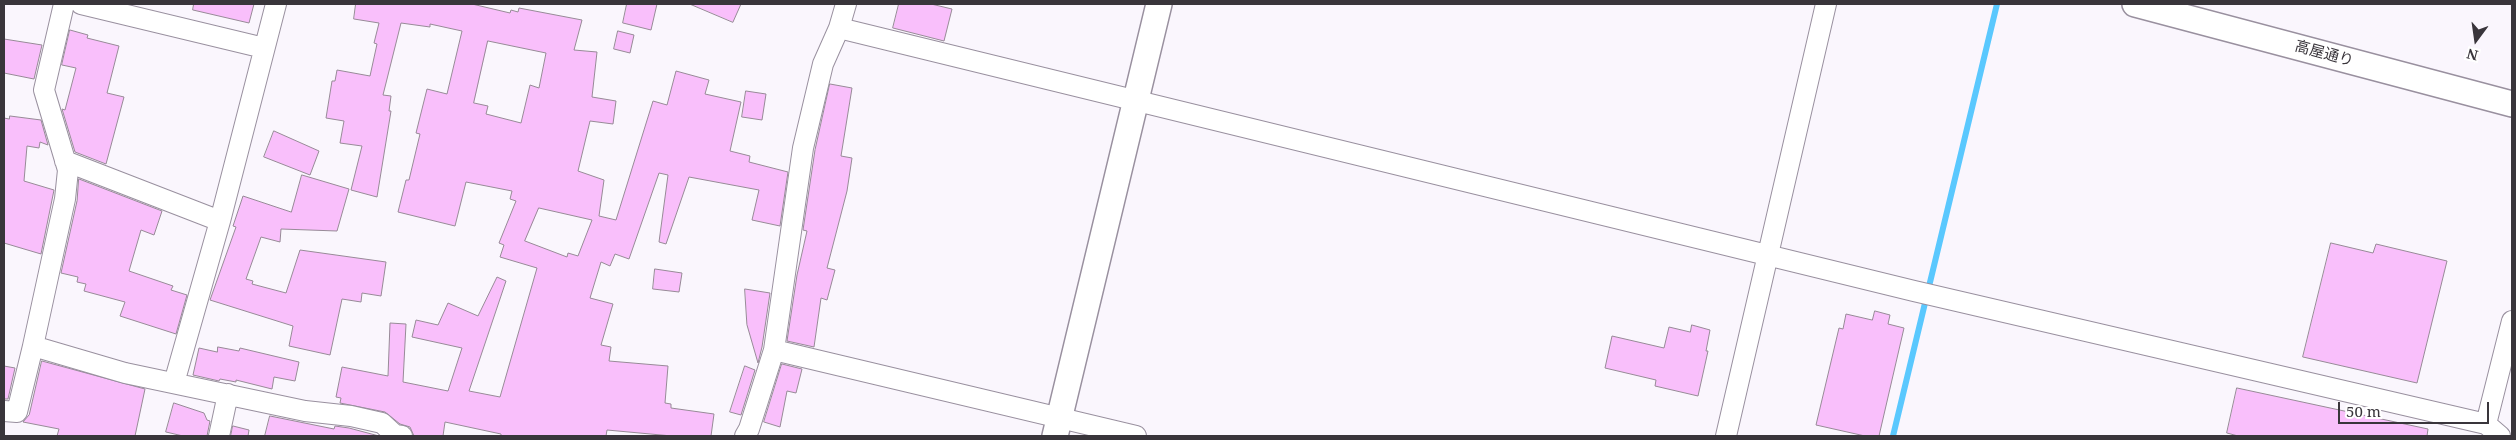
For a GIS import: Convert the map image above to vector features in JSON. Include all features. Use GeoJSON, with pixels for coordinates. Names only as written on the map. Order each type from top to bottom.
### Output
{"type":"FeatureCollection","features":[{"type":"Feature","properties":{"kind":"street"},"geometry":{"type":"LineString","coordinates":[[4,411],[17,412],[65,199],[68,170],[44,90],[64,4]]}},
{"type":"Feature","properties":{"kind":"street"},"geometry":{"type":"LineString","coordinates":[[81,4],[264,48]]}},
{"type":"Feature","properties":{"kind":"street"},"geometry":{"type":"LineString","coordinates":[[174,383],[220,221],[276,4]]}},
{"type":"Feature","properties":{"kind":"street"},"geometry":{"type":"LineString","coordinates":[[745,436],[749,430],[774,350],[804,148],[823,64],[839,28],[846,4]]}},
{"type":"Feature","properties":{"kind":"street"},"geometry":{"type":"LineString","coordinates":[[1057,427],[1159,4]]}},
{"type":"Feature","properties":{"kind":"street"},"geometry":{"type":"LineString","coordinates":[[1726,436],[1826,4]]}},
{"type":"Feature","properties":{"kind":"street","name":"高屋通り"},"geometry":{"type":"LineString","coordinates":[[2135,4],[2512,104]]}},
{"type":"Feature","properties":{"kind":"street"},"geometry":{"type":"LineString","coordinates":[[839,28],[1136,103],[2493,430],[2512,321]]}},
{"type":"Feature","properties":{"kind":"street"},"geometry":{"type":"LineString","coordinates":[[65,161],[220,221]]}},
{"type":"Feature","properties":{"kind":"street"},"geometry":{"type":"LineString","coordinates":[[33,346],[125,373],[306,411],[351,416],[382,424],[398,436]]}},
{"type":"Feature","properties":{"kind":"street"},"geometry":{"type":"LineString","coordinates":[[774,350],[1057,427],[1136,436]]}},
{"type":"Feature","properties":{"kind":"street"},"geometry":{"type":"LineString","coordinates":[[219,436],[228,394]]}},
{"type":"Feature","properties":{"kind":"building"},"geometry":{"type":"Polygon","coordinates":[[[194,4],[254,4],[249,23],[193,10],[194,4]]]}},
{"type":"Feature","properties":{"kind":"building"},"geometry":{"type":"Polygon","coordinates":[[[356,4],[472,4],[510,13],[511,10],[518,12],[519,8],[582,20],[574,50],[597,52],[592,97],[616,101],[613,124],[590,121],[578,171],[604,180],[599,216],[616,220],[653,101],[667,105],[676,71],[709,80],[705,94],[741,102],[730,151],[750,156],[749,162],[788,172],[780,226],[752,220],[759,190],[689,177],[666,244],[659,242],[668,175],[659,173],[629,259],[615,254],[610,266],[601,262],[590,298],[613,304],[601,345],[611,347],[609,361],[668,366],[665,403],[671,404],[671,408],[714,414],[711,436],[672,436],[607,430],[606,436],[501,436],[501,434],[445,422],[443,436],[414,436],[410,427],[400,424],[385,412],[340,403],[341,398],[336,397],[342,367],[388,376],[390,323],[406,324],[403,382],[448,391],[462,348],[412,337],[416,320],[438,325],[448,303],[478,316],[497,277],[506,281],[469,391],[500,397],[537,268],[500,257],[504,245],[499,243],[516,201],[510,199],[512,191],[466,182],[455,226],[398,212],[406,180],[409,180],[420,134],[416,133],[427,89],[447,94],[462,31],[430,24],[430,27],[401,23],[383,95],[391,96],[389,111],[391,111],[377,197],[351,190],[362,146],[340,143],[344,121],[326,118],[332,81],[335,81],[337,70],[370,76],[377,44],[374,43],[379,23],[354,19],[356,4]],[[488,41],[474,103],[488,106],[486,114],[521,123],[530,85],[539,88],[546,53],[488,41]],[[539,208],[525,241],[567,257],[568,253],[578,256],[592,220],[539,208]]]}},
{"type":"Feature","properties":{"kind":"building"},"geometry":{"type":"Polygon","coordinates":[[[627,4],[657,4],[651,30],[623,23],[627,4]]]}},
{"type":"Feature","properties":{"kind":"building"},"geometry":{"type":"Polygon","coordinates":[[[690,4],[741,4],[733,22],[690,4]]]}},
{"type":"Feature","properties":{"kind":"building"},"geometry":{"type":"Polygon","coordinates":[[[899,4],[931,4],[952,9],[944,41],[893,28],[899,4]]]}},
{"type":"Feature","properties":{"kind":"building"},"geometry":{"type":"Polygon","coordinates":[[[70,30],[88,35],[87,38],[119,46],[107,93],[124,97],[106,164],[75,152],[62,109],[65,110],[76,68],[62,65],[70,30]]]}},
{"type":"Feature","properties":{"kind":"building"},"geometry":{"type":"Polygon","coordinates":[[[618,31],[634,35],[630,53],[614,49],[618,31]]]}},
{"type":"Feature","properties":{"kind":"building"},"geometry":{"type":"Polygon","coordinates":[[[4,39],[42,45],[34,79],[4,73],[4,39]]]}},
{"type":"Feature","properties":{"kind":"building"},"geometry":{"type":"Polygon","coordinates":[[[830,84],[852,88],[841,156],[852,158],[847,191],[827,268],[835,270],[827,300],[821,298],[814,347],[787,341],[797,275],[807,231],[803,230],[815,150],[830,84]]]}},
{"type":"Feature","properties":{"kind":"building"},"geometry":{"type":"Polygon","coordinates":[[[746,91],[766,94],[762,120],[742,117],[746,91]]]}},
{"type":"Feature","properties":{"kind":"building"},"geometry":{"type":"Polygon","coordinates":[[[10,116],[41,120],[48,145],[40,142],[39,148],[27,146],[24,181],[54,190],[41,254],[4,243],[4,118],[9,119],[10,116]]]}},
{"type":"Feature","properties":{"kind":"building"},"geometry":{"type":"Polygon","coordinates":[[[274,131],[319,151],[310,175],[264,157],[274,131]]]}},
{"type":"Feature","properties":{"kind":"building"},"geometry":{"type":"Polygon","coordinates":[[[302,175],[349,189],[337,231],[281,229],[280,242],[261,237],[246,279],[253,281],[252,284],[286,293],[300,250],[386,262],[381,296],[362,293],[361,302],[342,299],[330,355],[289,346],[293,326],[210,300],[236,227],[233,226],[243,196],[291,212],[302,175]]]}},
{"type":"Feature","properties":{"kind":"building"},"geometry":{"type":"Polygon","coordinates":[[[79,179],[162,211],[154,235],[141,230],[129,271],[173,286],[171,290],[187,295],[176,334],[120,316],[125,302],[84,291],[86,284],[77,282],[78,277],[61,273],[77,201],[79,179]]]}},
{"type":"Feature","properties":{"kind":"building"},"geometry":{"type":"Polygon","coordinates":[[[2331,243],[2373,253],[2376,244],[2447,261],[2417,383],[2303,357],[2331,243]]]}},
{"type":"Feature","properties":{"kind":"building"},"geometry":{"type":"Polygon","coordinates":[[[655,269],[682,273],[679,292],[653,289],[655,269]]]}},
{"type":"Feature","properties":{"kind":"building"},"geometry":{"type":"Polygon","coordinates":[[[745,289],[770,293],[758,363],[747,325],[745,289]]]}},
{"type":"Feature","properties":{"kind":"building"},"geometry":{"type":"Polygon","coordinates":[[[1875,311],[1890,315],[1888,324],[1904,328],[1879,436],[1865,436],[1816,425],[1839,328],[1843,329],[1846,314],[1872,320],[1875,311]]]}},
{"type":"Feature","properties":{"kind":"building"},"geometry":{"type":"Polygon","coordinates":[[[1692,325],[1710,330],[1706,351],[1708,351],[1698,396],[1655,386],[1656,380],[1605,368],[1612,336],[1664,348],[1669,327],[1690,332],[1692,325]]]}},
{"type":"Feature","properties":{"kind":"building"},"geometry":{"type":"Polygon","coordinates":[[[218,347],[239,351],[240,348],[299,362],[295,381],[274,377],[272,389],[236,380],[236,382],[220,379],[219,381],[193,375],[199,348],[217,352],[218,347]]]}},
{"type":"Feature","properties":{"kind":"building"},"geometry":{"type":"Polygon","coordinates":[[[42,361],[145,389],[135,436],[57,436],[59,429],[23,422],[29,415],[42,361]]]}},
{"type":"Feature","properties":{"kind":"building"},"geometry":{"type":"Polygon","coordinates":[[[782,364],[802,369],[796,393],[787,391],[780,427],[764,422],[782,364]]]}},
{"type":"Feature","properties":{"kind":"building"},"geometry":{"type":"Polygon","coordinates":[[[4,366],[15,368],[8,399],[4,399],[4,366]]]}},
{"type":"Feature","properties":{"kind":"building"},"geometry":{"type":"Polygon","coordinates":[[[745,366],[755,370],[741,415],[730,412],[745,366]]]}},
{"type":"Feature","properties":{"kind":"building"},"geometry":{"type":"Polygon","coordinates":[[[2237,388],[2428,429],[2427,436],[2238,436],[2227,433],[2237,388]]]}},
{"type":"Feature","properties":{"kind":"building"},"geometry":{"type":"Polygon","coordinates":[[[174,403],[204,413],[207,420],[210,421],[207,436],[183,436],[166,432],[174,403]]]}},
{"type":"Feature","properties":{"kind":"building"},"geometry":{"type":"Polygon","coordinates":[[[270,416],[334,429],[335,426],[349,428],[379,436],[265,436],[270,416]]]}},
{"type":"Feature","properties":{"kind":"building"},"geometry":{"type":"Polygon","coordinates":[[[233,426],[249,430],[248,436],[231,436],[233,426]]]}},
{"type":"Feature","properties":{"kind":"waterway"},"geometry":{"type":"LineString","coordinates":[[1893,436],[1997,4]]}}]}
